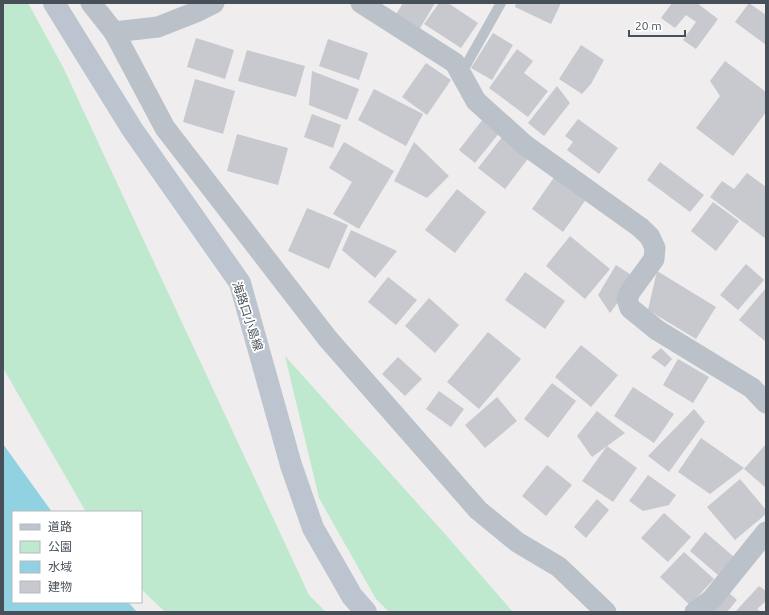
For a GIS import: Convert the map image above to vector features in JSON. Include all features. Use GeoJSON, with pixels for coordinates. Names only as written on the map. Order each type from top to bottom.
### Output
{"type":"FeatureCollection","features":[{"type":"Feature","properties":{"kind":"main road","name":"海路口小島線"},"geometry":{"type":"LineString","coordinates":[[54,3],[132,129],[240,283],[291,465],[313,528],[352,596],[366,612]]}},
{"type":"Feature","properties":{"kind":"street"},"geometry":{"type":"LineString","coordinates":[[92,3],[114,32],[165,128],[328,339],[478,510],[517,542],[559,567],[606,612]]}},
{"type":"Feature","properties":{"kind":"street"},"geometry":{"type":"LineString","coordinates":[[114,32],[158,27],[214,3]]}},
{"type":"Feature","properties":{"kind":"street"},"geometry":{"type":"LineString","coordinates":[[361,3],[455,63],[476,101],[525,145],[641,228],[650,237],[655,248],[654,259],[630,292],[627,299],[630,308],[657,330],[752,388],[766,403]]}},
{"type":"Feature","properties":{"kind":"street"},"geometry":{"type":"LineString","coordinates":[[695,612],[712,598],[766,532]]}},
{"type":"Feature","properties":{"kind":"lane"},"geometry":{"type":"LineString","coordinates":[[461,74],[501,3]]}},
{"type":"Feature","properties":{"kind":"green space"},"geometry":{"type":"Polygon","coordinates":[[[3,3],[28,3],[63,67],[309,595],[326,612],[165,612],[142,590],[142,511],[85,511],[3,368],[3,3]]]}},
{"type":"Feature","properties":{"kind":"green space"},"geometry":{"type":"Polygon","coordinates":[[[285,356],[513,612],[389,612],[376,599],[319,498],[285,356]]]}},
{"type":"Feature","properties":{"kind":"water"},"geometry":{"type":"Polygon","coordinates":[[[3,444],[51,511],[12,511],[12,603],[129,603],[137,612],[3,612],[3,444]]]}},
{"type":"Feature","properties":{"kind":"building"},"geometry":{"type":"Polygon","coordinates":[[[403,3],[435,3],[419,30],[395,16],[403,3]]]}},
{"type":"Feature","properties":{"kind":"building"},"geometry":{"type":"Polygon","coordinates":[[[439,3],[448,3],[478,23],[461,48],[424,24],[439,3]]]}},
{"type":"Feature","properties":{"kind":"building"},"geometry":{"type":"Polygon","coordinates":[[[516,3],[561,3],[551,24],[515,7],[516,3]]]}},
{"type":"Feature","properties":{"kind":"building"},"geometry":{"type":"Polygon","coordinates":[[[672,3],[697,3],[718,19],[696,49],[683,40],[696,22],[686,15],[675,28],[661,18],[672,3]]]}},
{"type":"Feature","properties":{"kind":"building"},"geometry":{"type":"Polygon","coordinates":[[[749,3],[766,15],[766,45],[735,22],[749,3]]]}},
{"type":"Feature","properties":{"kind":"building"},"geometry":{"type":"Polygon","coordinates":[[[493,33],[513,45],[492,80],[471,68],[493,33]]]}},
{"type":"Feature","properties":{"kind":"building"},"geometry":{"type":"Polygon","coordinates":[[[196,38],[234,50],[225,79],[187,67],[196,38]]]}},
{"type":"Feature","properties":{"kind":"building"},"geometry":{"type":"Polygon","coordinates":[[[328,39],[368,53],[359,80],[319,66],[328,39]]]}},
{"type":"Feature","properties":{"kind":"building"},"geometry":{"type":"Polygon","coordinates":[[[581,45],[604,60],[591,84],[582,94],[559,79],[581,45]]]}},
{"type":"Feature","properties":{"kind":"building"},"geometry":{"type":"Polygon","coordinates":[[[517,49],[533,61],[524,73],[548,91],[528,117],[489,88],[517,49]]]}},
{"type":"Feature","properties":{"kind":"building"},"geometry":{"type":"Polygon","coordinates":[[[247,50],[305,66],[296,97],[238,81],[247,50]]]}},
{"type":"Feature","properties":{"kind":"building"},"geometry":{"type":"Polygon","coordinates":[[[725,61],[766,92],[766,112],[733,156],[696,128],[720,96],[710,81],[725,61]]]}},
{"type":"Feature","properties":{"kind":"building"},"geometry":{"type":"Polygon","coordinates":[[[426,63],[451,80],[427,115],[402,97],[426,63]]]}},
{"type":"Feature","properties":{"kind":"building"},"geometry":{"type":"Polygon","coordinates":[[[312,71],[359,89],[347,120],[309,105],[312,71]]]}},
{"type":"Feature","properties":{"kind":"building"},"geometry":{"type":"Polygon","coordinates":[[[195,79],[235,91],[223,134],[183,122],[195,79]]]}},
{"type":"Feature","properties":{"kind":"building"},"geometry":{"type":"Polygon","coordinates":[[[557,86],[570,103],[544,136],[528,123],[557,86]]]}},
{"type":"Feature","properties":{"kind":"building"},"geometry":{"type":"Polygon","coordinates":[[[374,89],[423,114],[406,146],[358,120],[374,89]]]}},
{"type":"Feature","properties":{"kind":"building"},"geometry":{"type":"Polygon","coordinates":[[[312,114],[341,125],[333,148],[304,137],[312,114]]]}},
{"type":"Feature","properties":{"kind":"building"},"geometry":{"type":"Polygon","coordinates":[[[483,119],[500,132],[475,163],[459,150],[483,119]]]}},
{"type":"Feature","properties":{"kind":"building"},"geometry":{"type":"Polygon","coordinates":[[[578,119],[618,148],[599,174],[567,150],[573,142],[565,136],[578,119]]]}},
{"type":"Feature","properties":{"kind":"building"},"geometry":{"type":"Polygon","coordinates":[[[237,134],[288,148],[278,185],[227,171],[237,134]]]}},
{"type":"Feature","properties":{"kind":"building"},"geometry":{"type":"Polygon","coordinates":[[[503,136],[530,156],[505,189],[478,168],[503,136]]]}},
{"type":"Feature","properties":{"kind":"building"},"geometry":{"type":"Polygon","coordinates":[[[344,142],[394,171],[359,229],[333,214],[352,182],[329,168],[344,142]]]}},
{"type":"Feature","properties":{"kind":"building"},"geometry":{"type":"Polygon","coordinates":[[[414,142],[449,176],[427,198],[394,181],[414,142]]]}},
{"type":"Feature","properties":{"kind":"building"},"geometry":{"type":"Polygon","coordinates":[[[660,162],[704,195],[690,212],[647,180],[660,162]]]}},
{"type":"Feature","properties":{"kind":"building"},"geometry":{"type":"Polygon","coordinates":[[[747,173],[766,187],[766,239],[710,197],[722,181],[734,189],[747,173]]]}},
{"type":"Feature","properties":{"kind":"building"},"geometry":{"type":"Polygon","coordinates":[[[555,176],[587,198],[563,232],[532,209],[555,176]]]}},
{"type":"Feature","properties":{"kind":"building"},"geometry":{"type":"Polygon","coordinates":[[[457,189],[486,212],[455,253],[425,230],[457,189]]]}},
{"type":"Feature","properties":{"kind":"building"},"geometry":{"type":"Polygon","coordinates":[[[713,202],[739,221],[716,251],[691,231],[713,202]]]}},
{"type":"Feature","properties":{"kind":"building"},"geometry":{"type":"Polygon","coordinates":[[[307,208],[348,225],[329,269],[288,251],[307,208]]]}},
{"type":"Feature","properties":{"kind":"building"},"geometry":{"type":"Polygon","coordinates":[[[351,230],[397,251],[375,278],[342,250],[351,230]]]}},
{"type":"Feature","properties":{"kind":"building"},"geometry":{"type":"Polygon","coordinates":[[[570,236],[610,269],[585,299],[546,266],[570,236]]]}},
{"type":"Feature","properties":{"kind":"building"},"geometry":{"type":"Polygon","coordinates":[[[746,264],[764,280],[738,310],[720,295],[746,264]]]}},
{"type":"Feature","properties":{"kind":"building"},"geometry":{"type":"Polygon","coordinates":[[[616,265],[636,278],[610,313],[598,295],[616,265]]]}},
{"type":"Feature","properties":{"kind":"building"},"geometry":{"type":"Polygon","coordinates":[[[657,271],[716,307],[696,339],[648,310],[657,271]]]}},
{"type":"Feature","properties":{"kind":"building"},"geometry":{"type":"Polygon","coordinates":[[[525,272],[565,301],[545,329],[505,300],[525,272]]]}},
{"type":"Feature","properties":{"kind":"building"},"geometry":{"type":"Polygon","coordinates":[[[388,277],[417,300],[396,325],[368,302],[388,277]]]}},
{"type":"Feature","properties":{"kind":"building"},"geometry":{"type":"Polygon","coordinates":[[[766,288],[766,342],[739,320],[766,288]]]}},
{"type":"Feature","properties":{"kind":"building"},"geometry":{"type":"Polygon","coordinates":[[[429,298],[459,325],[435,353],[405,326],[429,298]]]}},
{"type":"Feature","properties":{"kind":"building"},"geometry":{"type":"Polygon","coordinates":[[[488,332],[521,359],[479,409],[447,382],[488,332]]]}},
{"type":"Feature","properties":{"kind":"building"},"geometry":{"type":"Polygon","coordinates":[[[581,345],[618,375],[591,407],[555,377],[581,345]]]}},
{"type":"Feature","properties":{"kind":"building"},"geometry":{"type":"Polygon","coordinates":[[[661,348],[672,359],[665,367],[651,357],[661,348]]]}},
{"type":"Feature","properties":{"kind":"building"},"geometry":{"type":"Polygon","coordinates":[[[398,357],[422,379],[405,396],[382,374],[398,357]]]}},
{"type":"Feature","properties":{"kind":"building"},"geometry":{"type":"Polygon","coordinates":[[[678,359],[709,377],[693,403],[663,385],[678,359]]]}},
{"type":"Feature","properties":{"kind":"building"},"geometry":{"type":"Polygon","coordinates":[[[552,383],[576,401],[548,438],[524,419],[552,383]]]}},
{"type":"Feature","properties":{"kind":"building"},"geometry":{"type":"Polygon","coordinates":[[[633,387],[674,414],[654,443],[614,416],[633,387]]]}},
{"type":"Feature","properties":{"kind":"building"},"geometry":{"type":"Polygon","coordinates":[[[439,391],[464,409],[451,427],[426,409],[439,391]]]}},
{"type":"Feature","properties":{"kind":"building"},"geometry":{"type":"Polygon","coordinates":[[[497,397],[517,421],[485,448],[465,425],[497,397]]]}},
{"type":"Feature","properties":{"kind":"building"},"geometry":{"type":"Polygon","coordinates":[[[694,409],[705,422],[669,472],[648,456],[694,409]]]}},
{"type":"Feature","properties":{"kind":"building"},"geometry":{"type":"Polygon","coordinates":[[[597,411],[625,433],[592,457],[577,436],[597,411]]]}},
{"type":"Feature","properties":{"kind":"building"},"geometry":{"type":"Polygon","coordinates":[[[701,438],[744,468],[710,494],[678,472],[701,438]]]}},
{"type":"Feature","properties":{"kind":"building"},"geometry":{"type":"Polygon","coordinates":[[[766,444],[766,488],[744,469],[766,444]]]}},
{"type":"Feature","properties":{"kind":"building"},"geometry":{"type":"Polygon","coordinates":[[[607,446],[637,468],[613,502],[582,481],[607,446]]]}},
{"type":"Feature","properties":{"kind":"building"},"geometry":{"type":"Polygon","coordinates":[[[547,465],[572,485],[546,516],[522,496],[547,465]]]}},
{"type":"Feature","properties":{"kind":"building"},"geometry":{"type":"Polygon","coordinates":[[[648,475],[676,495],[669,505],[643,511],[629,501],[648,475]]]}},
{"type":"Feature","properties":{"kind":"building"},"geometry":{"type":"Polygon","coordinates":[[[740,479],[766,510],[766,514],[735,540],[707,507],[740,479]]]}},
{"type":"Feature","properties":{"kind":"building"},"geometry":{"type":"Polygon","coordinates":[[[597,499],[609,510],[586,538],[574,527],[597,499]]]}},
{"type":"Feature","properties":{"kind":"building"},"geometry":{"type":"Polygon","coordinates":[[[664,513],[691,537],[668,562],[641,538],[664,513]]]}},
{"type":"Feature","properties":{"kind":"building"},"geometry":{"type":"Polygon","coordinates":[[[705,532],[734,557],[718,575],[690,551],[705,532]]]}},
{"type":"Feature","properties":{"kind":"building"},"geometry":{"type":"Polygon","coordinates":[[[684,552],[714,579],[690,605],[660,577],[684,552]]]}},
{"type":"Feature","properties":{"kind":"building"},"geometry":{"type":"Polygon","coordinates":[[[759,586],[766,591],[766,601],[757,609],[761,612],[735,612],[759,586]]]}},
{"type":"Feature","properties":{"kind":"building"},"geometry":{"type":"Polygon","coordinates":[[[728,592],[737,600],[727,612],[716,612],[710,606],[728,592]]]}}]}
